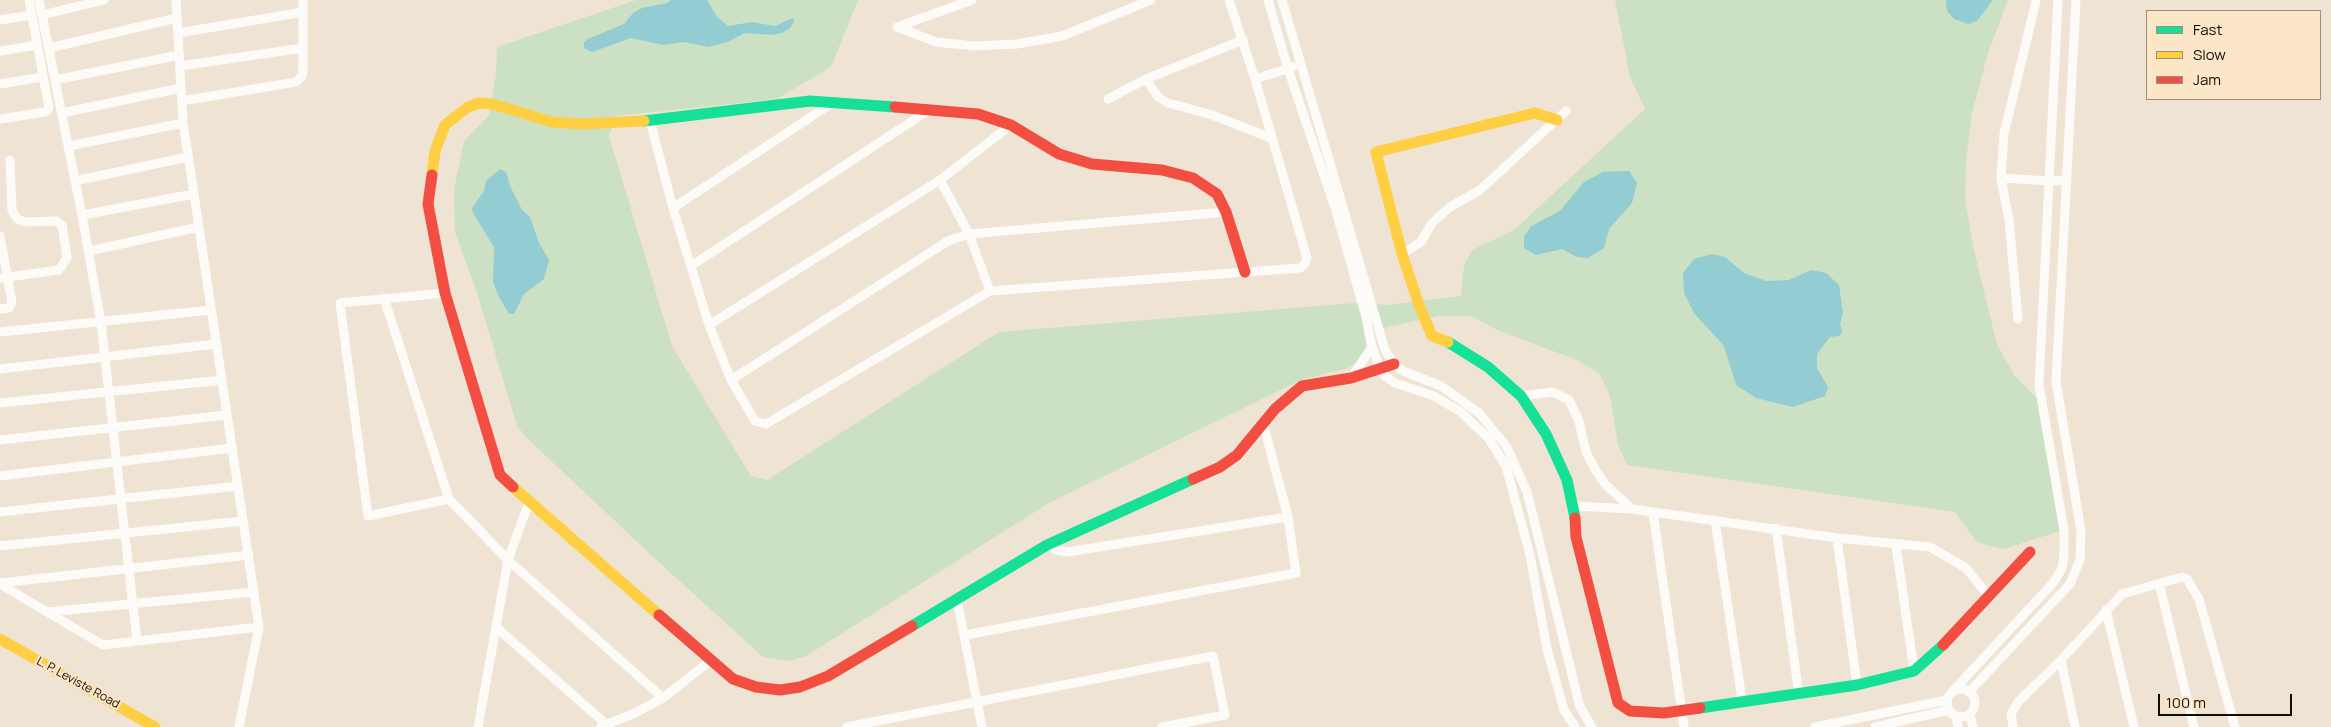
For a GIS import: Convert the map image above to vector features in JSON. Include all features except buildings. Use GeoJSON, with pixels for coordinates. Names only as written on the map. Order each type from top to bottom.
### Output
{"type":"FeatureCollection","features":[{"type":"Feature","properties":{"kind":"street"},"geometry":{"type":"LineString","coordinates":[[0,119],[47,111],[49,108],[29,0]]}},
{"type":"Feature","properties":{"kind":"street"},"geometry":{"type":"LineString","coordinates":[[39,0],[89,251],[101,323],[137,641]]}},
{"type":"Feature","properties":{"kind":"street"},"geometry":{"type":"LineString","coordinates":[[42,14],[104,0]]}},
{"type":"Feature","properties":{"kind":"street"},"geometry":{"type":"LineString","coordinates":[[176,0],[183,123],[260,627],[239,727]]}},
{"type":"Feature","properties":{"kind":"street"},"geometry":{"type":"LineString","coordinates":[[182,102],[296,82],[302,76],[303,0]]}},
{"type":"Feature","properties":{"kind":"street"},"geometry":{"type":"LineString","coordinates":[[972,0],[897,27],[936,42],[974,46],[1017,44],[1062,36],[1151,0]]}},
{"type":"Feature","properties":{"kind":"street"},"geometry":{"type":"LineString","coordinates":[[650,121],[673,208],[709,325],[731,380],[755,421],[760,424],[766,424],[990,291],[1300,268],[1307,258],[1255,79],[1229,0]]}},
{"type":"Feature","properties":{"kind":"street"},"geometry":{"type":"LineString","coordinates":[[1268,0],[1288,69],[1336,211],[1366,317],[1372,347],[1381,370],[1385,376],[1395,383],[1434,396],[1461,412],[1489,439],[1506,466],[1530,555],[1547,649],[1564,710],[1575,727]]}},
{"type":"Feature","properties":{"kind":"street"},"geometry":{"type":"LineString","coordinates":[[1282,0],[1385,350],[1394,364],[1411,374],[1441,386],[1460,398],[1484,419],[1507,447],[1527,492],[1580,707],[1592,727]]}},
{"type":"Feature","properties":{"kind":"street"},"geometry":{"type":"LineString","coordinates":[[1958,727],[1952,713],[1950,696],[2054,582],[2062,568],[2064,530],[2039,385],[2058,0]]}},
{"type":"Feature","properties":{"kind":"street"},"geometry":{"type":"LineString","coordinates":[[1970,692],[2070,584],[2080,560],[2081,531],[2056,382],[2076,0]]}},
{"type":"Feature","properties":{"kind":"street"},"geometry":{"type":"LineString","coordinates":[[2018,319],[2009,220],[2001,178],[2004,134],[2036,1]]}},
{"type":"Feature","properties":{"kind":"street"},"geometry":{"type":"LineString","coordinates":[[178,32],[303,12]]}},
{"type":"Feature","properties":{"kind":"street"},"geometry":{"type":"LineString","coordinates":[[0,20],[32,15]]}},
{"type":"Feature","properties":{"kind":"street"},"geometry":{"type":"LineString","coordinates":[[49,48],[177,18]]}},
{"type":"Feature","properties":{"kind":"street"},"geometry":{"type":"LineString","coordinates":[[1108,99],[1146,79],[1243,40]]}},
{"type":"Feature","properties":{"kind":"street"},"geometry":{"type":"LineString","coordinates":[[0,51],[37,45]]}},
{"type":"Feature","properties":{"kind":"street"},"geometry":{"type":"LineString","coordinates":[[180,66],[303,48]]}},
{"type":"Feature","properties":{"kind":"street"},"geometry":{"type":"LineString","coordinates":[[55,80],[180,55]]}},
{"type":"Feature","properties":{"kind":"street"},"geometry":{"type":"LineString","coordinates":[[1255,79],[1300,64]]}},
{"type":"Feature","properties":{"kind":"street"},"geometry":{"type":"LineString","coordinates":[[0,84],[43,77]]}},
{"type":"Feature","properties":{"kind":"street"},"geometry":{"type":"LineString","coordinates":[[1146,79],[1158,97],[1168,103],[1212,116],[1271,138]]}},
{"type":"Feature","properties":{"kind":"street"},"geometry":{"type":"LineString","coordinates":[[62,113],[181,88]]}},
{"type":"Feature","properties":{"kind":"street"},"geometry":{"type":"LineString","coordinates":[[1245,272],[1226,212],[1217,194],[1193,178],[1162,170],[1092,164],[1059,154],[1011,125],[978,114],[810,101],[650,121],[581,124],[552,122],[492,104],[479,103],[468,107],[445,126],[434,151],[428,204],[436,254],[445,293],[500,474],[529,502],[710,661],[733,679],[756,687],[780,690],[800,688],[828,676],[1047,545],[1220,467],[1237,456],[1275,409],[1302,386],[1350,378],[1381,370],[1394,364]]}},
{"type":"Feature","properties":{"kind":"street"},"geometry":{"type":"LineString","coordinates":[[673,208],[832,103]]}},
{"type":"Feature","properties":{"kind":"street"},"geometry":{"type":"LineString","coordinates":[[691,266],[929,110]]}},
{"type":"Feature","properties":{"kind":"street"},"geometry":{"type":"LineString","coordinates":[[1402,254],[1421,242],[1432,223],[1450,207],[1480,190],[1566,111]]}},
{"type":"Feature","properties":{"kind":"street"},"geometry":{"type":"LineString","coordinates":[[1557,120],[1547,115],[1535,113],[1376,152],[1402,254],[1418,305],[1432,336],[1442,338],[1488,367],[1521,396],[1546,434],[1567,480],[1574,506],[1576,537],[1618,703],[1630,712],[1680,711],[1742,700],[1857,685],[1914,671],[1989,597],[2030,552]]}},
{"type":"Feature","properties":{"kind":"street"},"geometry":{"type":"LineString","coordinates":[[68,146],[183,123]]}},
{"type":"Feature","properties":{"kind":"street"},"geometry":{"type":"LineString","coordinates":[[709,325],[940,180],[1011,125]]}},
{"type":"Feature","properties":{"kind":"street"},"geometry":{"type":"LineString","coordinates":[[75,181],[188,157]]}},
{"type":"Feature","properties":{"kind":"street"},"geometry":{"type":"LineString","coordinates":[[4,278],[59,270],[67,258],[62,225],[56,221],[26,222],[17,219],[12,210],[10,160]]}},
{"type":"Feature","properties":{"kind":"street"},"geometry":{"type":"LineString","coordinates":[[2001,178],[2050,181],[2067,180]]}},
{"type":"Feature","properties":{"kind":"street"},"geometry":{"type":"LineString","coordinates":[[940,180],[969,234],[990,291]]}},
{"type":"Feature","properties":{"kind":"street"},"geometry":{"type":"LineString","coordinates":[[82,215],[194,194]]}},
{"type":"Feature","properties":{"kind":"street"},"geometry":{"type":"LineString","coordinates":[[731,380],[948,241],[969,234],[1226,212]]}},
{"type":"Feature","properties":{"kind":"street"},"geometry":{"type":"LineString","coordinates":[[89,251],[199,227]]}},
{"type":"Feature","properties":{"kind":"street"},"geometry":{"type":"LineString","coordinates":[[0,241],[4,278],[12,304],[10,308],[0,309]]}},
{"type":"Feature","properties":{"kind":"street"},"geometry":{"type":"LineString","coordinates":[[445,293],[340,303],[368,516],[449,499]]}},
{"type":"Feature","properties":{"kind":"street"},"geometry":{"type":"LineString","coordinates":[[384,298],[449,499],[508,560],[663,698]]}},
{"type":"Feature","properties":{"kind":"street"},"geometry":{"type":"LineString","coordinates":[[0,332],[101,323],[211,310]]}},
{"type":"Feature","properties":{"kind":"street"},"geometry":{"type":"LineString","coordinates":[[0,369],[216,344]]}},
{"type":"Feature","properties":{"kind":"street"},"geometry":{"type":"LineString","coordinates":[[1350,378],[1372,347]]}},
{"type":"Feature","properties":{"kind":"street"},"geometry":{"type":"LineString","coordinates":[[0,403],[222,380]]}},
{"type":"Feature","properties":{"kind":"street"},"geometry":{"type":"LineString","coordinates":[[1521,396],[1553,392],[1569,400],[1579,422],[1586,452],[1595,469],[1605,484],[1632,509]]}},
{"type":"Feature","properties":{"kind":"street"},"geometry":{"type":"LineString","coordinates":[[0,440],[227,415]]}},
{"type":"Feature","properties":{"kind":"street"},"geometry":{"type":"LineString","coordinates":[[965,635],[1296,573],[1288,517],[1263,424]]}},
{"type":"Feature","properties":{"kind":"street"},"geometry":{"type":"LineString","coordinates":[[0,476],[232,448]]}},
{"type":"Feature","properties":{"kind":"street"},"geometry":{"type":"LineString","coordinates":[[0,512],[238,486]]}},
{"type":"Feature","properties":{"kind":"street"},"geometry":{"type":"LineString","coordinates":[[480,727],[508,560],[529,502]]}},
{"type":"Feature","properties":{"kind":"street"},"geometry":{"type":"LineString","coordinates":[[1574,506],[1632,509],[1836,538],[1930,547],[1966,568],[1989,597]]}},
{"type":"Feature","properties":{"kind":"street"},"geometry":{"type":"LineString","coordinates":[[1653,513],[1680,711],[1684,727]]}},
{"type":"Feature","properties":{"kind":"street"},"geometry":{"type":"LineString","coordinates":[[1047,545],[1056,550],[1067,552],[1288,517]]}},
{"type":"Feature","properties":{"kind":"street"},"geometry":{"type":"LineString","coordinates":[[1715,520],[1742,700]]}},
{"type":"Feature","properties":{"kind":"street"},"geometry":{"type":"LineString","coordinates":[[0,546],[243,521]]}},
{"type":"Feature","properties":{"kind":"street"},"geometry":{"type":"LineString","coordinates":[[1776,528],[1799,694]]}},
{"type":"Feature","properties":{"kind":"street"},"geometry":{"type":"LineString","coordinates":[[1836,538],[1857,685]]}},
{"type":"Feature","properties":{"kind":"street"},"geometry":{"type":"LineString","coordinates":[[1896,545],[1914,671]]}},
{"type":"Feature","properties":{"kind":"street"},"geometry":{"type":"LineString","coordinates":[[0,583],[249,555]]}},
{"type":"Feature","properties":{"kind":"street"},"geometry":{"type":"LineString","coordinates":[[2013,727],[2011,714],[2018,702],[2061,660],[2122,594],[2182,577],[2187,579],[2198,599],[2235,727]]}},
{"type":"Feature","properties":{"kind":"street"},"geometry":{"type":"LineString","coordinates":[[0,583],[103,645],[260,627]]}},
{"type":"Feature","properties":{"kind":"street"},"geometry":{"type":"LineString","coordinates":[[2159,583],[2194,727]]}},
{"type":"Feature","properties":{"kind":"street"},"geometry":{"type":"LineString","coordinates":[[48,612],[254,592]]}},
{"type":"Feature","properties":{"kind":"street"},"geometry":{"type":"LineString","coordinates":[[957,600],[982,727]]}},
{"type":"Feature","properties":{"kind":"street"},"geometry":{"type":"LineString","coordinates":[[2106,610],[2134,727]]}},
{"type":"Feature","properties":{"kind":"street"},"geometry":{"type":"LineString","coordinates":[[497,628],[604,726],[635,713],[663,698],[710,661]]}},
{"type":"Feature","properties":{"kind":"street","name":"L. P. Leviste Road"},"geometry":{"type":"LineString","coordinates":[[0,639],[155,727]]}},
{"type":"Feature","properties":{"kind":"street"},"geometry":{"type":"LineString","coordinates":[[847,727],[1213,656],[1225,715],[1162,727]]}},
{"type":"Feature","properties":{"kind":"street"},"geometry":{"type":"LineString","coordinates":[[2061,660],[2075,727]]}},
{"type":"Feature","properties":{"kind":"street"},"geometry":{"type":"LineString","coordinates":[[1815,727],[1950,696],[1961,689],[1970,692],[1974,699],[1974,707],[1970,714],[1963,717],[1952,713],[1875,727]]}},
{"type":"Feature","properties":{"kind":"street"},"geometry":{"type":"LineString","coordinates":[[1970,714],[1973,727]]}},
{"type":"Feature","properties":{"kind":"green space"},"geometry":{"type":"Polygon","coordinates":[[[636,0],[858,0],[831,67],[777,99],[616,116],[609,136],[672,346],[751,476],[767,480],[999,332],[1355,303],[1386,305],[1461,296],[1464,266],[1472,250],[1514,230],[1645,109],[1630,77],[1615,0],[2008,0],[1988,53],[1972,113],[1966,160],[1965,200],[1974,250],[1997,345],[2015,376],[2040,401],[2063,530],[2004,549],[1976,541],[1955,512],[1627,465],[1618,445],[1610,396],[1599,373],[1577,360],[1497,330],[1472,316],[1439,316],[1364,332],[1366,345],[1363,359],[1346,369],[1303,379],[1049,503],[806,656],[789,661],[763,657],[650,554],[529,440],[517,426],[477,293],[455,232],[454,189],[464,141],[489,115],[496,74],[497,47],[636,0]]]}},
{"type":"Feature","properties":{"kind":"water"},"geometry":{"type":"Polygon","coordinates":[[[671,0],[707,0],[717,17],[728,26],[752,22],[775,26],[793,18],[794,22],[790,28],[782,33],[773,35],[745,33],[727,42],[709,47],[683,42],[663,45],[631,38],[592,52],[584,48],[584,42],[588,39],[624,24],[633,13],[642,8],[667,3],[671,0]]]}},
{"type":"Feature","properties":{"kind":"water"},"geometry":{"type":"Polygon","coordinates":[[[1946,0],[1993,0],[1977,21],[1968,24],[1954,19],[1947,11],[1946,0]]]}},
{"type":"Feature","properties":{"kind":"water"},"geometry":{"type":"Polygon","coordinates":[[[500,169],[506,172],[511,188],[522,210],[530,217],[539,243],[549,260],[544,279],[524,294],[514,314],[509,314],[493,282],[494,247],[473,213],[472,208],[484,191],[486,181],[500,169]]]}},
{"type":"Feature","properties":{"kind":"water"},"geometry":{"type":"Polygon","coordinates":[[[1629,171],[1637,183],[1632,203],[1609,229],[1604,248],[1588,258],[1577,257],[1562,249],[1536,255],[1524,248],[1524,237],[1531,226],[1560,211],[1584,182],[1603,172],[1629,171]]]}},
{"type":"Feature","properties":{"kind":"water"},"geometry":{"type":"Polygon","coordinates":[[[1712,254],[1725,257],[1744,273],[1766,281],[1789,280],[1811,270],[1826,273],[1839,285],[1843,313],[1840,323],[1842,333],[1839,336],[1830,337],[1817,354],[1817,368],[1828,387],[1825,396],[1793,407],[1756,398],[1736,385],[1724,346],[1694,313],[1684,293],[1683,273],[1694,259],[1712,254]]]}},
{"type":"Feature","properties":{"kind":"traffic: fast"},"geometry":{"type":"LineString","coordinates":[[644,121],[810,101],[895,107]]}},
{"type":"Feature","properties":{"kind":"traffic: fast"},"geometry":{"type":"LineString","coordinates":[[1448,342],[1488,367],[1521,396],[1546,434],[1567,480],[1575,518]]}},
{"type":"Feature","properties":{"kind":"traffic: fast"},"geometry":{"type":"LineString","coordinates":[[912,626],[1047,545],[1193,479]]}},
{"type":"Feature","properties":{"kind":"traffic: fast"},"geometry":{"type":"LineString","coordinates":[[1700,708],[1857,685],[1914,671],[1943,645]]}},
{"type":"Feature","properties":{"kind":"traffic: slow"},"geometry":{"type":"LineString","coordinates":[[432,175],[435,151],[445,125],[468,107],[479,103],[492,104],[552,122],[581,124],[644,121]]}},
{"type":"Feature","properties":{"kind":"traffic: slow"},"geometry":{"type":"LineString","coordinates":[[1448,342],[1432,336],[1419,305],[1402,254],[1376,152],[1535,113],[1557,120]]}},
{"type":"Feature","properties":{"kind":"traffic: slow"},"geometry":{"type":"LineString","coordinates":[[513,487],[659,615]]}},
{"type":"Feature","properties":{"kind":"traffic: slow"},"geometry":{"type":"LineString","coordinates":[[0,639],[155,727]]}},
{"type":"Feature","properties":{"kind":"traffic: jam"},"geometry":{"type":"LineString","coordinates":[[895,107],[978,114],[1011,125],[1059,154],[1092,164],[1162,170],[1193,178],[1217,194],[1226,212],[1245,272]]}},
{"type":"Feature","properties":{"kind":"traffic: jam"},"geometry":{"type":"LineString","coordinates":[[432,175],[428,204],[445,293],[500,475],[513,487]]}},
{"type":"Feature","properties":{"kind":"traffic: jam"},"geometry":{"type":"LineString","coordinates":[[1193,479],[1220,467],[1237,455],[1275,409],[1302,386],[1351,378],[1394,364]]}},
{"type":"Feature","properties":{"kind":"traffic: jam"},"geometry":{"type":"LineString","coordinates":[[1575,518],[1576,537],[1618,703],[1630,711],[1664,713],[1700,708]]}},
{"type":"Feature","properties":{"kind":"traffic: jam"},"geometry":{"type":"LineString","coordinates":[[1943,645],[2030,552]]}},
{"type":"Feature","properties":{"kind":"traffic: jam"},"geometry":{"type":"LineString","coordinates":[[659,615],[733,679],[756,687],[780,690],[800,687],[828,676],[912,626]]}}]}
